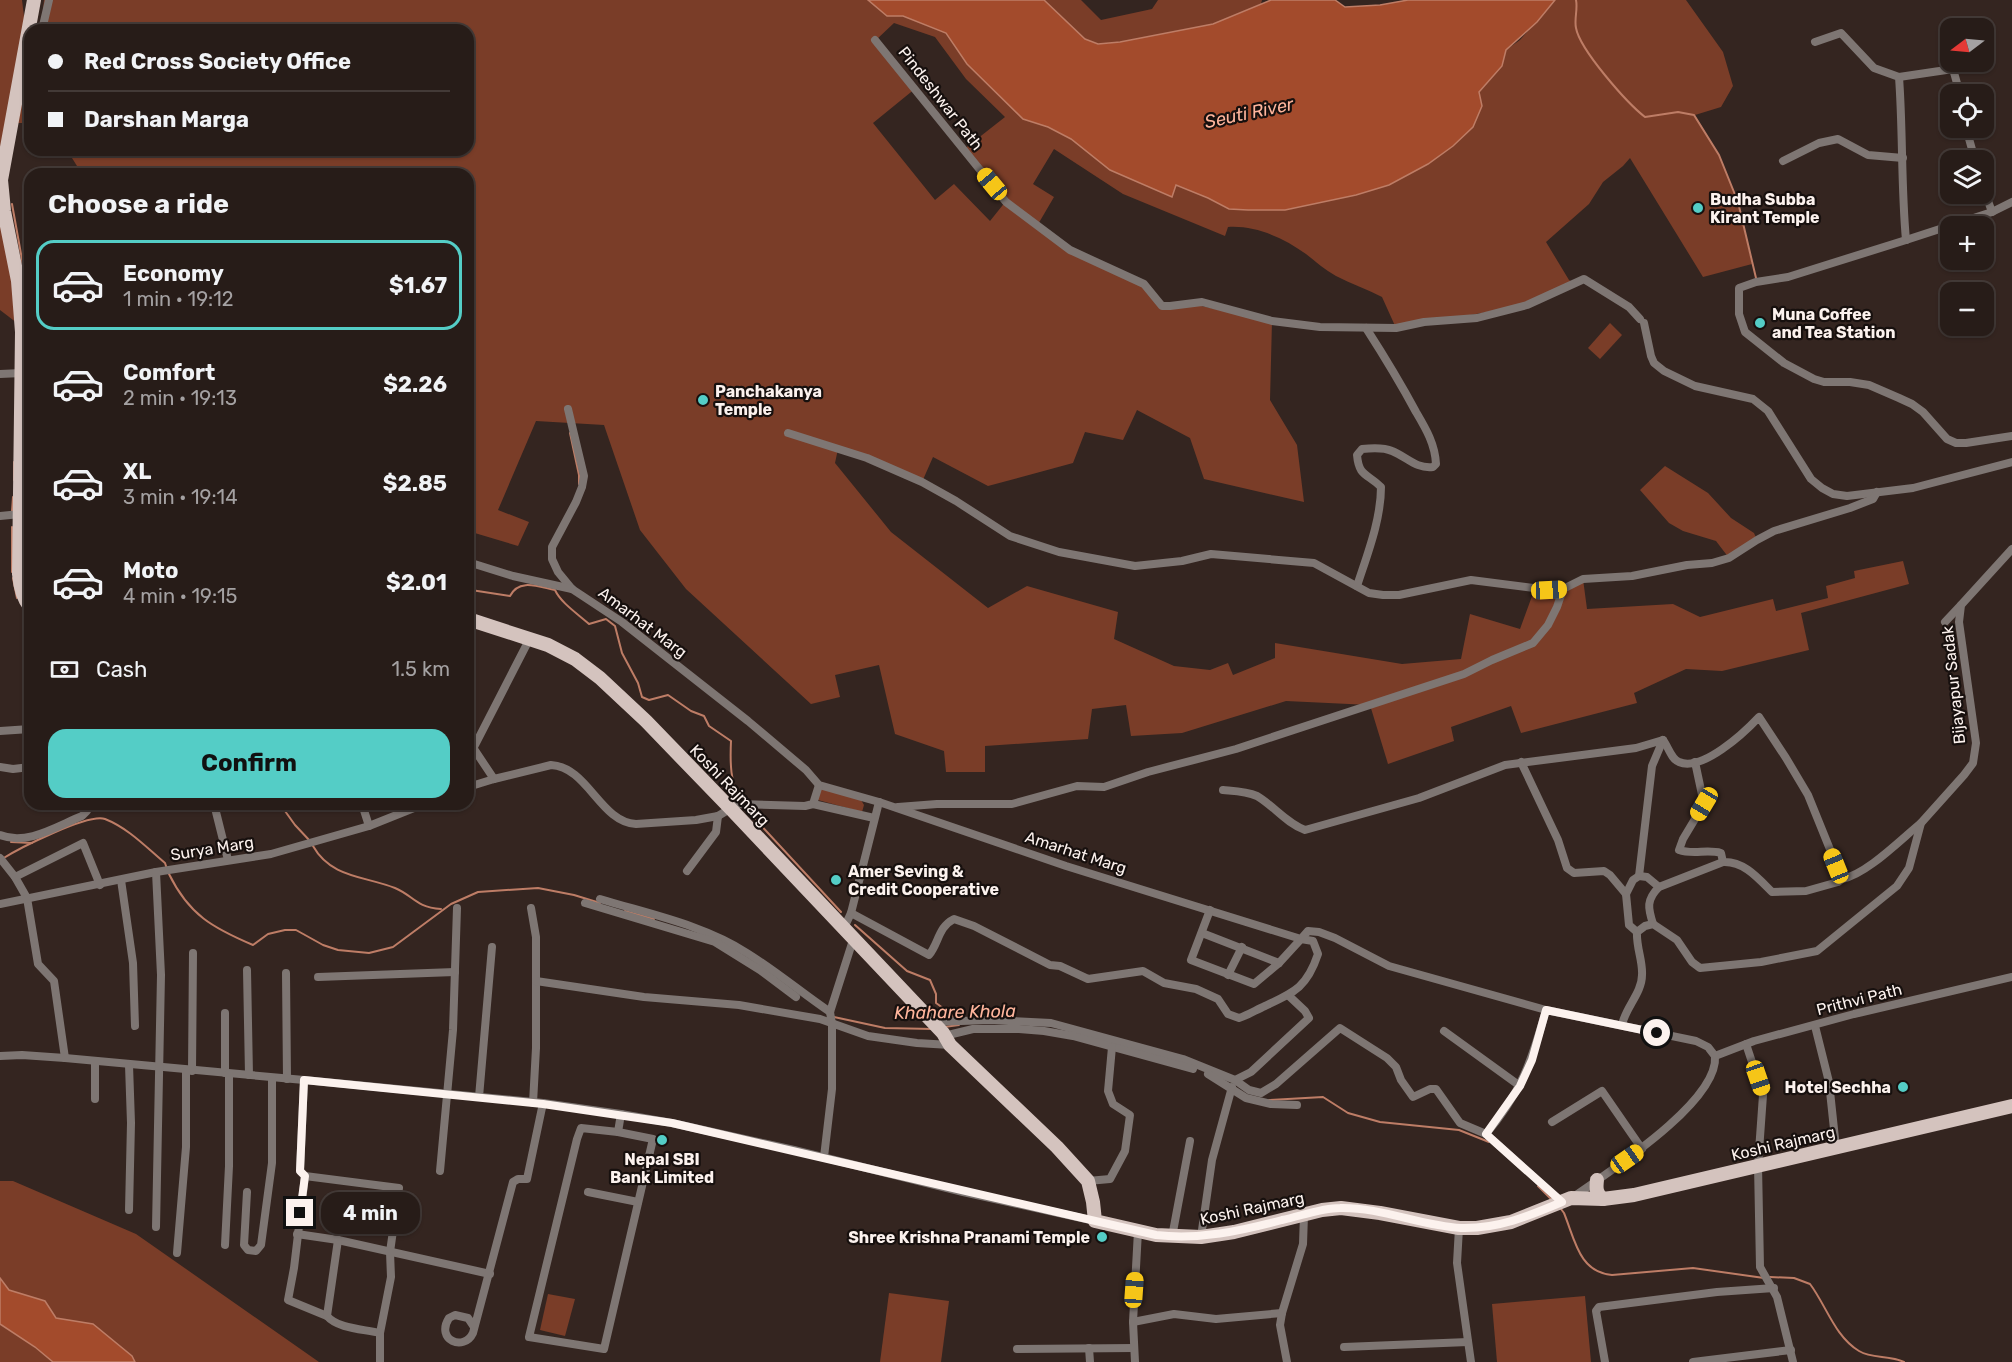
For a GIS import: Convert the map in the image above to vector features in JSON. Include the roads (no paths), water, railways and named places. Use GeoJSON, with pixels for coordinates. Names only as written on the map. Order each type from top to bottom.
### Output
{"type":"FeatureCollection","features":[{"type":"Feature","properties":{"kind":"main road"},"geometry":{"type":"LineString","coordinates":[[30,24],[34,0]]}},
{"type":"Feature","properties":{"kind":"main road"},"geometry":{"type":"LineString","coordinates":[[24,62],[1,180],[3,211],[18,281],[24,364]]}},
{"type":"Feature","properties":{"kind":"main road"},"geometry":{"type":"LineString","coordinates":[[24,525],[19,580],[24,597]]}},
{"type":"Feature","properties":{"kind":"main road","name":"Koshi Rajmarg"},"geometry":{"type":"LineString","coordinates":[[474,621],[530,638],[564,652],[593,672],[738,805],[849,933],[941,1032],[1058,1147],[1088,1181]]}},
{"type":"Feature","properties":{"kind":"main road","name":"Koshi Rajmarg"},"geometry":{"type":"LineString","coordinates":[[1095,1221],[1172,1237],[1201,1237],[1341,1208],[1459,1228],[1495,1226],[1561,1202],[1603,1200],[1634,1195],[2012,1106]]}},
{"type":"Feature","properties":{"kind":"main road"},"geometry":{"type":"LineString","coordinates":[[1597,1180],[1596,1190],[1603,1200]]}},
{"type":"Feature","properties":{"kind":"main road"},"geometry":{"type":"LineString","coordinates":[[1088,1181],[1095,1221]]}},
{"type":"Feature","properties":{"kind":"street"},"geometry":{"type":"LineString","coordinates":[[43,24],[49,0]]}},
{"type":"Feature","properties":{"kind":"street"},"geometry":{"type":"LineString","coordinates":[[1815,42],[1841,33],[1874,68],[1899,76],[1953,69],[1957,84]]}},
{"type":"Feature","properties":{"kind":"street","name":"Pindeshwar Path"},"geometry":{"type":"LineString","coordinates":[[875,40],[1006,202],[1070,250],[1144,284],[1162,306],[1202,302],[1272,321],[1320,327],[1396,328],[1424,322],[1476,318],[1527,305],[1584,279],[1629,307],[1642,321],[1654,363],[1664,371],[1695,386],[1753,399],[1768,411],[1811,479],[1822,488],[1833,494],[1877,492]]}},
{"type":"Feature","properties":{"kind":"street"},"geometry":{"type":"LineString","coordinates":[[1899,76],[1906,240]]}},
{"type":"Feature","properties":{"kind":"street"},"geometry":{"type":"LineString","coordinates":[[1783,160],[1819,143],[1838,139],[1868,155],[1903,158]]}},
{"type":"Feature","properties":{"kind":"street"},"geometry":{"type":"LineString","coordinates":[[2012,202],[1992,212],[1906,240],[1788,277],[1756,282],[1739,288],[1739,314],[1745,332],[1784,363],[1814,379],[1869,386],[1912,404],[1923,412],[1947,439],[1956,443],[1966,443],[2012,436]]}},
{"type":"Feature","properties":{"kind":"street"},"geometry":{"type":"LineString","coordinates":[[1989,204],[1992,212]]}},
{"type":"Feature","properties":{"kind":"street"},"geometry":{"type":"LineString","coordinates":[[1357,586],[1374,531],[1381,487],[1363,474],[1358,466],[1357,455],[1362,449],[1390,450],[1415,465],[1426,468],[1436,464],[1432,442],[1426,429],[1366,328]]}},
{"type":"Feature","properties":{"kind":"street"},"geometry":{"type":"LineString","coordinates":[[0,374],[24,364]]}},
{"type":"Feature","properties":{"kind":"street"},"geometry":{"type":"LineString","coordinates":[[568,409],[584,476],[576,502],[552,547],[552,559],[558,572],[572,589]]}},
{"type":"Feature","properties":{"kind":"street"},"geometry":{"type":"LineString","coordinates":[[788,433],[867,458],[911,477],[956,501],[1010,536],[1059,552],[1135,566],[1182,561],[1211,554],[1314,563],[1369,593],[1383,595],[1399,595],[1471,580],[1549,590],[1563,589],[1583,579],[1632,576],[1712,563],[1729,558],[1774,531],[1873,500],[1877,492],[1913,488],[2012,462]]}},
{"type":"Feature","properties":{"kind":"street"},"geometry":{"type":"LineString","coordinates":[[0,516],[24,514]]}},
{"type":"Feature","properties":{"kind":"street","name":"Bijayapur Sadak"},"geometry":{"type":"LineString","coordinates":[[1653,924],[1677,940],[1692,962],[1700,968],[1761,962],[1817,951],[1897,886],[1909,868],[1921,823],[1973,763],[1976,743],[1959,622],[1961,605],[2012,549]]}},
{"type":"Feature","properties":{"kind":"street"},"geometry":{"type":"LineString","coordinates":[[474,564],[513,576],[572,589]]}},
{"type":"Feature","properties":{"kind":"street","name":"Amarhat Marg"},"geometry":{"type":"LineString","coordinates":[[572,589],[622,622],[748,721],[806,770],[819,785],[879,802],[1066,866],[1301,939],[1308,931],[1319,932],[1344,942],[1389,966],[1546,1010],[1622,1025]]}},
{"type":"Feature","properties":{"kind":"street"},"geometry":{"type":"LineString","coordinates":[[891,808],[937,804],[1012,804],[1077,786],[1104,787],[1148,772],[1236,749],[1390,699],[1464,674],[1533,643],[1548,626],[1563,589]]}},
{"type":"Feature","properties":{"kind":"street"},"geometry":{"type":"LineString","coordinates":[[1945,622],[1961,605]]}},
{"type":"Feature","properties":{"kind":"street"},"geometry":{"type":"LineString","coordinates":[[494,779],[474,747],[530,638]]}},
{"type":"Feature","properties":{"kind":"street"},"geometry":{"type":"LineString","coordinates":[[1663,740],[1673,759],[1680,763],[1695,762],[1717,753],[1742,736],[1759,717],[1808,795],[1842,879]]}},
{"type":"Feature","properties":{"kind":"street"},"geometry":{"type":"LineString","coordinates":[[0,731],[24,729]]}},
{"type":"Feature","properties":{"kind":"street"},"geometry":{"type":"LineString","coordinates":[[1223,790],[1243,791],[1257,796],[1296,827],[1305,830],[1419,798],[1505,765],[1636,748],[1663,740]]}},
{"type":"Feature","properties":{"kind":"street"},"geometry":{"type":"LineString","coordinates":[[1626,894],[1639,876],[1652,766],[1663,740]]}},
{"type":"Feature","properties":{"kind":"street"},"geometry":{"type":"LineString","coordinates":[[1521,762],[1554,831],[1567,868],[1574,873],[1604,871],[1611,875],[1626,894],[1629,925],[1637,932]]}},
{"type":"Feature","properties":{"kind":"street"},"geometry":{"type":"LineString","coordinates":[[1695,762],[1704,804],[1679,850],[1690,852],[1712,850],[1721,853],[1724,862]]}},
{"type":"Feature","properties":{"kind":"street"},"geometry":{"type":"LineString","coordinates":[[474,785],[558,766],[574,775],[611,812],[629,823],[696,820],[718,816],[738,805],[805,806],[813,804],[874,819]]}},
{"type":"Feature","properties":{"kind":"street"},"geometry":{"type":"LineString","coordinates":[[0,767],[24,768]]}},
{"type":"Feature","properties":{"kind":"street"},"geometry":{"type":"LineString","coordinates":[[813,804],[819,785]]}},
{"type":"Feature","properties":{"kind":"street"},"geometry":{"type":"LineString","coordinates":[[824,1157],[832,1089],[831,1018],[849,933],[850,913],[879,802]]}},
{"type":"Feature","properties":{"kind":"street"},"geometry":{"type":"LineString","coordinates":[[0,835],[18,839],[36,835],[82,816],[87,810]]}},
{"type":"Feature","properties":{"kind":"street"},"geometry":{"type":"LineString","coordinates":[[216,810],[228,860]]}},
{"type":"Feature","properties":{"kind":"street"},"geometry":{"type":"LineString","coordinates":[[364,810],[369,826]]}},
{"type":"Feature","properties":{"kind":"street","name":"Surya Marg"},"geometry":{"type":"LineString","coordinates":[[0,904],[159,871],[270,854],[369,826],[409,810]]}},
{"type":"Feature","properties":{"kind":"street"},"geometry":{"type":"LineString","coordinates":[[687,871],[716,832],[718,816]]}},
{"type":"Feature","properties":{"kind":"street"},"geometry":{"type":"LineString","coordinates":[[941,1032],[1019,1029],[1073,1036],[1193,1069],[1233,1086],[1260,1093],[1276,1084],[1340,1028],[1387,1058],[1396,1067],[1401,1080],[1413,1096],[1436,1089],[1460,1123],[1486,1134],[1561,1202],[1642,1149],[1669,1126],[1702,1089],[1716,1065],[1715,1056],[1708,1047],[1696,1041],[1622,1025],[1624,1014],[1638,992],[1642,976],[1636,941],[1637,932],[1653,924],[1648,909],[1651,895],[1659,887],[1724,862],[1735,862],[1751,872],[1772,892],[1806,891],[1852,877],[1921,823]]}},
{"type":"Feature","properties":{"kind":"street"},"geometry":{"type":"LineString","coordinates":[[15,877],[83,843],[100,885]]}},
{"type":"Feature","properties":{"kind":"street"},"geometry":{"type":"LineString","coordinates":[[2,861],[15,877],[27,898],[38,964],[54,981],[65,1058]]}},
{"type":"Feature","properties":{"kind":"street"},"geometry":{"type":"LineString","coordinates":[[156,1227],[161,975],[159,871]]}},
{"type":"Feature","properties":{"kind":"street"},"geometry":{"type":"LineString","coordinates":[[1639,876],[1647,877],[1659,887]]}},
{"type":"Feature","properties":{"kind":"street"},"geometry":{"type":"LineString","coordinates":[[121,880],[133,963],[135,1026]]}},
{"type":"Feature","properties":{"kind":"street"},"geometry":{"type":"LineString","coordinates":[[600,899],[690,927],[731,948],[796,997]]}},
{"type":"Feature","properties":{"kind":"street"},"geometry":{"type":"LineString","coordinates":[[585,903],[746,952],[831,1018],[868,1036],[917,1043],[941,1032],[990,1020],[1051,1023],[1183,1059],[1233,1086],[1246,1098],[1271,1104],[1298,1106]]}},
{"type":"Feature","properties":{"kind":"street"},"geometry":{"type":"LineString","coordinates":[[440,1171],[458,908]]}},
{"type":"Feature","properties":{"kind":"street"},"geometry":{"type":"LineString","coordinates":[[531,908],[536,937],[533,1103]]}},
{"type":"Feature","properties":{"kind":"street"},"geometry":{"type":"LineString","coordinates":[[850,913],[929,955],[942,928],[954,919],[974,926],[1050,965],[1060,966],[1088,979],[1143,971],[1164,984],[1196,989],[1218,999],[1228,1014],[1239,1018],[1303,985],[1312,972],[1318,954],[1313,941],[1301,939],[1279,963],[1254,984],[1191,960],[1210,910]]}},
{"type":"Feature","properties":{"kind":"street"},"geometry":{"type":"LineString","coordinates":[[1202,933],[1279,963]]}},
{"type":"Feature","properties":{"kind":"street"},"geometry":{"type":"LineString","coordinates":[[479,1097],[492,947]]}},
{"type":"Feature","properties":{"kind":"street"},"geometry":{"type":"LineString","coordinates":[[1228,975],[1242,947]]}},
{"type":"Feature","properties":{"kind":"street"},"geometry":{"type":"LineString","coordinates":[[177,1253],[186,1147],[193,953]]}},
{"type":"Feature","properties":{"kind":"street"},"geometry":{"type":"LineString","coordinates":[[247,970],[249,1075]]}},
{"type":"Feature","properties":{"kind":"street"},"geometry":{"type":"LineString","coordinates":[[318,977],[455,972]]}},
{"type":"Feature","properties":{"kind":"street"},"geometry":{"type":"LineString","coordinates":[[286,973],[287,1079]]}},
{"type":"Feature","properties":{"kind":"street","name":"Prithvi Path"},"geometry":{"type":"LineString","coordinates":[[1715,1056],[1746,1044],[1854,1014],[2012,977]]}},
{"type":"Feature","properties":{"kind":"street"},"geometry":{"type":"LineString","coordinates":[[536,981],[644,997],[739,1005],[820,1019],[831,1018]]}},
{"type":"Feature","properties":{"kind":"street"},"geometry":{"type":"LineString","coordinates":[[1201,1237],[1212,1160],[1233,1086],[1309,1018],[1305,1011],[1287,995]]}},
{"type":"Feature","properties":{"kind":"street"},"geometry":{"type":"LineString","coordinates":[[1486,1134],[1520,1086],[1532,1060],[1546,1010]]}},
{"type":"Feature","properties":{"kind":"street"},"geometry":{"type":"LineString","coordinates":[[225,1013],[229,1166],[225,1245]]}},
{"type":"Feature","properties":{"kind":"street"},"geometry":{"type":"LineString","coordinates":[[1815,1026],[1829,1082],[1836,1148]]}},
{"type":"Feature","properties":{"kind":"street"},"geometry":{"type":"LineString","coordinates":[[1444,1031],[1520,1086]]}},
{"type":"Feature","properties":{"kind":"street"},"geometry":{"type":"LineString","coordinates":[[1746,1044],[1763,1095],[1758,1165],[1759,1257],[1763,1274],[1772,1286],[1783,1318],[1793,1362]]}},
{"type":"Feature","properties":{"kind":"street"},"geometry":{"type":"LineString","coordinates":[[1088,1181],[1110,1179],[1125,1151],[1130,1115],[1113,1104],[1107,1091],[1112,1047]]}},
{"type":"Feature","properties":{"kind":"street"},"geometry":{"type":"LineString","coordinates":[[0,1056],[65,1058],[304,1080],[621,1114],[824,1157],[963,1192],[1095,1221]]}},
{"type":"Feature","properties":{"kind":"street"},"geometry":{"type":"LineString","coordinates":[[95,1061],[95,1099]]}},
{"type":"Feature","properties":{"kind":"street"},"geometry":{"type":"LineString","coordinates":[[129,1065],[131,1123],[129,1210]]}},
{"type":"Feature","properties":{"kind":"street"},"geometry":{"type":"LineString","coordinates":[[247,1192],[244,1245],[248,1250],[256,1251],[261,1245],[272,1162],[272,1078]]}},
{"type":"Feature","properties":{"kind":"street"},"geometry":{"type":"LineString","coordinates":[[304,1080],[300,1171],[305,1176],[399,1188],[390,1252],[390,1277],[380,1332],[380,1362]]}},
{"type":"Feature","properties":{"kind":"street"},"geometry":{"type":"LineString","coordinates":[[1552,1122],[1602,1091],[1642,1149]]}},
{"type":"Feature","properties":{"kind":"street"},"geometry":{"type":"LineString","coordinates":[[474,1327],[513,1182],[518,1179],[527,1179],[543,1104]]}},
{"type":"Feature","properties":{"kind":"street"},"geometry":{"type":"LineString","coordinates":[[618,1132],[621,1114]]}},
{"type":"Feature","properties":{"kind":"street"},"geometry":{"type":"LineString","coordinates":[[581,1128],[618,1132],[652,1139],[604,1349],[529,1337],[581,1128]]}},
{"type":"Feature","properties":{"kind":"street"},"geometry":{"type":"LineString","coordinates":[[1172,1237],[1190,1142]]}},
{"type":"Feature","properties":{"kind":"street"},"geometry":{"type":"LineString","coordinates":[[305,1176],[288,1300],[327,1316],[331,1321],[380,1332]]}},
{"type":"Feature","properties":{"kind":"street"},"geometry":{"type":"LineString","coordinates":[[588,1192],[638,1202]]}},
{"type":"Feature","properties":{"kind":"street"},"geometry":{"type":"LineString","coordinates":[[1287,1362],[1280,1325],[1303,1244],[1305,1215]]}},
{"type":"Feature","properties":{"kind":"street"},"geometry":{"type":"LineString","coordinates":[[1459,1228],[1457,1263],[1471,1362]]}},
{"type":"Feature","properties":{"kind":"street"},"geometry":{"type":"LineString","coordinates":[[1135,1362],[1132,1322],[1138,1231]]}},
{"type":"Feature","properties":{"kind":"street"},"geometry":{"type":"LineString","coordinates":[[297,1234],[338,1240],[490,1274]]}},
{"type":"Feature","properties":{"kind":"street"},"geometry":{"type":"LineString","coordinates":[[327,1316],[338,1240]]}},
{"type":"Feature","properties":{"kind":"street"},"geometry":{"type":"LineString","coordinates":[[1605,1362],[1596,1311],[1599,1307],[1772,1286]]}},
{"type":"Feature","properties":{"kind":"street"},"geometry":{"type":"LineString","coordinates":[[1132,1322],[1174,1314],[1216,1319],[1282,1313]]}},
{"type":"Feature","properties":{"kind":"street"},"geometry":{"type":"LineString","coordinates":[[1344,1347],[1468,1342]]}},
{"type":"Feature","properties":{"kind":"street"},"geometry":{"type":"LineString","coordinates":[[1089,1348],[1090,1362]]}},
{"type":"Feature","properties":{"kind":"street"},"geometry":{"type":"LineString","coordinates":[[1017,1349],[1134,1348]]}},
{"type":"Feature","properties":{"kind":"street"},"geometry":{"type":"LineString","coordinates":[[1693,1362],[1791,1350]]}},
{"type":"Feature","properties":{"kind":"water","name":"Seuti River"},"geometry":{"type":"Polygon","coordinates":[[[868,0],[1044,0],[1085,39],[1098,44],[1213,24],[1271,0],[1335,0],[1345,7],[1380,5],[1408,0],[1555,0],[1537,22],[1506,50],[1502,66],[1479,92],[1482,106],[1473,127],[1453,146],[1428,164],[1389,185],[1356,195],[1285,210],[1248,210],[1229,209],[1176,185],[1172,197],[1110,170],[1071,139],[1048,127],[1023,119],[967,64],[946,33],[903,16],[887,16],[868,0]]]}},
{"type":"Feature","properties":{"kind":"water"},"geometry":{"type":"Polygon","coordinates":[[[0,1278],[9,1290],[45,1301],[56,1318],[93,1324],[132,1356],[135,1362],[53,1362],[0,1324],[0,1278]]]}},
{"type":"Feature","properties":{"kind":"waterway"},"geometry":{"type":"LineString","coordinates":[[1576,0],[1576,28],[1579,38],[1605,76],[1637,110],[1645,117],[1678,112],[1694,115],[1719,155],[1738,202],[1756,278]]}},
{"type":"Feature","properties":{"kind":"waterway"},"geometry":{"type":"LineString","coordinates":[[12,204],[24,276]]}},
{"type":"Feature","properties":{"kind":"waterway"},"geometry":{"type":"LineString","coordinates":[[570,433],[579,484]]}},
{"type":"Feature","properties":{"kind":"waterway"},"geometry":{"type":"LineString","coordinates":[[14,462],[14,480]]}},
{"type":"Feature","properties":{"kind":"waterway"},"geometry":{"type":"LineString","coordinates":[[12,511],[13,497]]}},
{"type":"Feature","properties":{"kind":"waterway"},"geometry":{"type":"LineString","coordinates":[[12,527],[12,572]]}},
{"type":"Feature","properties":{"kind":"waterway"},"geometry":{"type":"LineString","coordinates":[[13,578],[17,598]]}},
{"type":"Feature","properties":{"kind":"waterway"},"geometry":{"type":"LineString","coordinates":[[474,590],[510,596],[514,590],[524,585],[555,590],[565,604],[589,624],[606,619],[615,626],[622,653],[638,683],[642,697],[649,700],[668,695],[691,711],[704,716],[709,726],[731,741],[733,780],[741,802]]}},
{"type":"Feature","properties":{"kind":"waterway"},"geometry":{"type":"LineString","coordinates":[[744,807],[841,912]]}},
{"type":"Feature","properties":{"kind":"waterway"},"geometry":{"type":"LineString","coordinates":[[284,810],[310,841]]}},
{"type":"Feature","properties":{"kind":"waterway","name":"Khahare Khola"},"geometry":{"type":"LineString","coordinates":[[2,859],[69,826],[84,821],[105,819],[136,838],[165,863],[167,869]]}},
{"type":"Feature","properties":{"kind":"waterway"},"geometry":{"type":"LineString","coordinates":[[11,842],[32,843]]}},
{"type":"Feature","properties":{"kind":"waterway"},"geometry":{"type":"LineString","coordinates":[[313,846],[320,856],[339,870],[395,888],[420,904],[441,909]]}},
{"type":"Feature","properties":{"kind":"waterway","name":"Khahare Khola"},"geometry":{"type":"LineString","coordinates":[[169,874],[194,910],[214,926],[253,945],[268,934],[296,930],[323,945],[338,950],[369,953],[393,947],[451,904],[478,892],[538,888],[600,903]]}},
{"type":"Feature","properties":{"kind":"waterway","name":"Khahare Khola"},"geometry":{"type":"LineString","coordinates":[[625,911],[654,919]]}},
{"type":"Feature","properties":{"kind":"waterway"},"geometry":{"type":"LineString","coordinates":[[855,925],[907,971],[930,980],[936,994],[936,1003],[955,1019]]}},
{"type":"Feature","properties":{"kind":"waterway","name":"Khahare Khola"},"geometry":{"type":"LineString","coordinates":[[834,1017],[885,1028],[933,1029]]}},
{"type":"Feature","properties":{"kind":"waterway","name":"Khahare Khola"},"geometry":{"type":"LineString","coordinates":[[944,1027],[959,1025]]}},
{"type":"Feature","properties":{"kind":"waterway","name":"Khahare Khola"},"geometry":{"type":"LineString","coordinates":[[1269,1100],[1323,1097],[1348,1113],[1380,1122],[1459,1130],[1489,1142]]}},
{"type":"Feature","properties":{"kind":"waterway","name":"Khahare Khola"},"geometry":{"type":"LineString","coordinates":[[1538,1186],[1553,1201]]}},
{"type":"Feature","properties":{"kind":"waterway","name":"Khahare Khola"},"geometry":{"type":"LineString","coordinates":[[1561,1209],[1580,1253],[1592,1268],[1601,1273],[1612,1275],[1693,1268],[1764,1278]]}},
{"type":"Feature","properties":{"kind":"waterway","name":"Khahare Khola"},"geometry":{"type":"LineString","coordinates":[[1770,1277],[1794,1278],[1810,1284],[1843,1338],[1851,1345],[1864,1353],[1904,1362]]}},
{"type":"Feature","properties":{"kind":"place","name":"Budha Subba Kirant Temple"},"geometry":{"type":"Point","coordinates":[1698,208]}},
{"type":"Feature","properties":{"kind":"place","name":"Muna Coffee and Tea Station"},"geometry":{"type":"Point","coordinates":[1760,323]}},
{"type":"Feature","properties":{"kind":"place","name":"Panchakanya Temple"},"geometry":{"type":"Point","coordinates":[703,400]}},
{"type":"Feature","properties":{"kind":"place","name":"Amer Seving & Credit Cooperative"},"geometry":{"type":"Point","coordinates":[836,880]}},
{"type":"Feature","properties":{"kind":"place","name":"Hotel Sechha"},"geometry":{"type":"Point","coordinates":[1903,1087]}},
{"type":"Feature","properties":{"kind":"place","name":"Nepal SBI Bank Limited"},"geometry":{"type":"Point","coordinates":[662,1140]}},
{"type":"Feature","properties":{"kind":"place","name":"Shree Krishna Pranami Temple"},"geometry":{"type":"Point","coordinates":[1102,1237]}}]}
